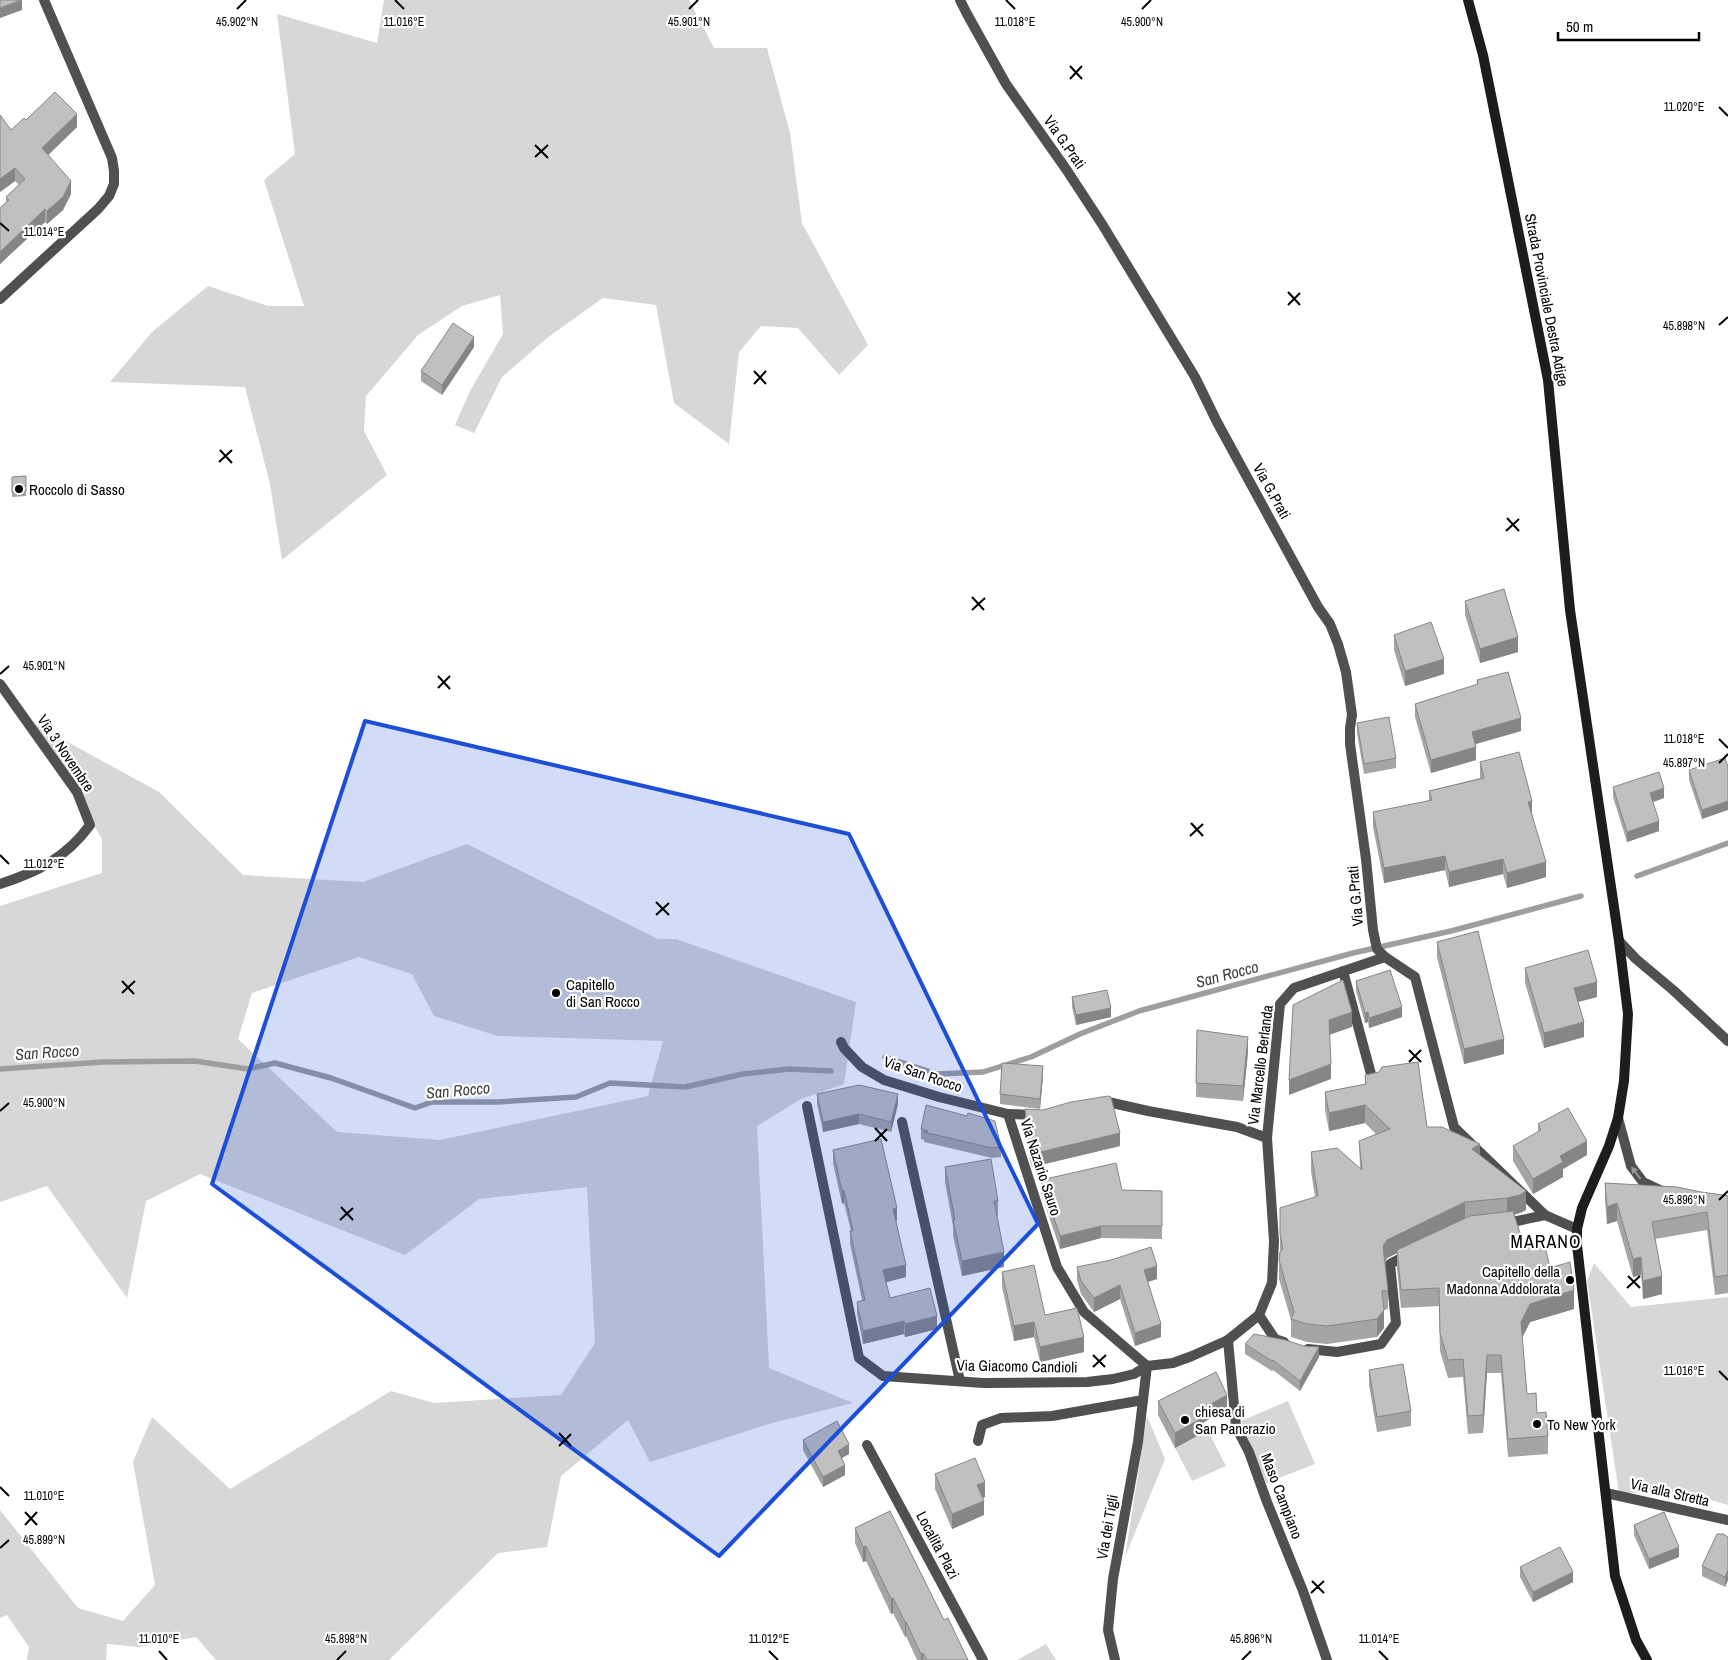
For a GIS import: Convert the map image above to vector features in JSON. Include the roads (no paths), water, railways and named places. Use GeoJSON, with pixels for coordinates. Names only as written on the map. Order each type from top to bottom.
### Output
{"type":"FeatureCollection","features":[{"type":"Feature","properties":{"kind":"main road","name":"Strada Provinciale Destra Adige"},"geometry":{"type":"LineString","coordinates":[[1468,0],[1483,55],[1548,380],[1570,610],[1628,1014],[1624,1081],[1618,1118],[1610,1146],[1585,1201],[1577,1229],[1577,1245],[1615,1576],[1636,1640],[1647,1660]]}},
{"type":"Feature","properties":{"kind":"street"},"geometry":{"type":"LineString","coordinates":[[0,299],[98,209],[109,196],[114,184],[113,165],[107,143],[44,0]]}},
{"type":"Feature","properties":{"kind":"street","name":"Via G.Prati"},"geometry":{"type":"LineString","coordinates":[[960,0],[1006,84],[1102,224],[1191,370],[1318,608],[1333,630],[1351,699],[1350,744],[1366,858],[1373,930],[1377,949],[1385,957]]}},
{"type":"Feature","properties":{"kind":"street","name":"Via 3 Novembre"},"geometry":{"type":"LineString","coordinates":[[0,684],[77,792],[90,825],[79,840],[53,862],[29,874],[0,884]]}},
{"type":"Feature","properties":{"kind":"street"},"geometry":{"type":"LineString","coordinates":[[1619,941],[1636,959],[1673,990],[1728,1042]]}},
{"type":"Feature","properties":{"kind":"street"},"geometry":{"type":"LineString","coordinates":[[1385,957],[1415,977],[1454,1127],[1545,1214],[1577,1229]]}},
{"type":"Feature","properties":{"kind":"street","name":"Via Marcello Berlanda"},"geometry":{"type":"LineString","coordinates":[[1228,1340],[1259,1315],[1272,1283],[1274,1241],[1267,1138],[1280,1004],[1294,988],[1385,957]]}},
{"type":"Feature","properties":{"kind":"street"},"geometry":{"type":"LineString","coordinates":[[1343,971],[1375,1085],[1366,1086]]}},
{"type":"Feature","properties":{"kind":"street","name":"Via San Rocco"},"geometry":{"type":"LineString","coordinates":[[842,1042],[844,1048],[862,1067],[884,1080],[938,1097],[1008,1114]]}},
{"type":"Feature","properties":{"kind":"street"},"geometry":{"type":"LineString","coordinates":[[1089,1105],[1108,1102],[1237,1127],[1267,1138]]}},
{"type":"Feature","properties":{"kind":"street","name":"Via Giacomo Candioli"},"geometry":{"type":"LineString","coordinates":[[808,1106],[859,1358],[883,1376],[1029,1384],[1113,1379],[1134,1374],[1147,1366]]}},
{"type":"Feature","properties":{"kind":"street","name":"Via Nazario Sauro"},"geometry":{"type":"LineString","coordinates":[[1051,1113],[1041,1116],[1008,1114],[1057,1267],[1084,1312],[1147,1366]]}},
{"type":"Feature","properties":{"kind":"street"},"geometry":{"type":"LineString","coordinates":[[1618,1118],[1631,1166],[1643,1182],[1668,1194]]}},
{"type":"Feature","properties":{"kind":"street"},"geometry":{"type":"LineString","coordinates":[[902,1122],[960,1381]]}},
{"type":"Feature","properties":{"kind":"street"},"geometry":{"type":"LineString","coordinates":[[1492,1225],[1508,1224],[1545,1214]]}},
{"type":"Feature","properties":{"kind":"street"},"geometry":{"type":"LineString","coordinates":[[1259,1315],[1275,1339],[1294,1345],[1338,1352],[1381,1344],[1396,1323],[1390,1264],[1417,1250]]}},
{"type":"Feature","properties":{"kind":"street"},"geometry":{"type":"LineString","coordinates":[[978,1442],[982,1425],[1001,1418],[1052,1416],[1143,1400],[1147,1366],[1173,1363],[1228,1340]]}},
{"type":"Feature","properties":{"kind":"street","name":"Maso Campiano"},"geometry":{"type":"LineString","coordinates":[[1228,1340],[1236,1427],[1248,1452],[1266,1502],[1303,1591],[1327,1660]]}},
{"type":"Feature","properties":{"kind":"street","name":"Via dei Tigli"},"geometry":{"type":"LineString","coordinates":[[1115,1660],[1108,1630],[1114,1579],[1138,1442],[1143,1400]]}},
{"type":"Feature","properties":{"kind":"street","name":"Località Plazi"},"geometry":{"type":"LineString","coordinates":[[867,1445],[983,1660]]}},
{"type":"Feature","properties":{"kind":"street","name":"Via alla Stretta"},"geometry":{"type":"LineString","coordinates":[[1606,1493],[1728,1520]]}},
{"type":"Feature","properties":{"kind":"waterway"},"geometry":{"type":"LineString","coordinates":[[1637,876],[1728,843]]}},
{"type":"Feature","properties":{"kind":"waterway","name":"San Rocco"},"geometry":{"type":"LineString","coordinates":[[885,1057],[937,1074],[983,1072],[1031,1057],[1080,1034],[1139,1011],[1353,953],[1451,931],[1581,896]]}},
{"type":"Feature","properties":{"kind":"waterway","name":"San Rocco"},"geometry":{"type":"LineString","coordinates":[[0,1069],[103,1062],[195,1061],[248,1069],[275,1063],[331,1078],[415,1108],[432,1102],[498,1102],[576,1097],[610,1083],[685,1087],[743,1074],[789,1069],[831,1071]]}},
{"type":"Feature","properties":{"kind":"place","name":"Roccolo di Sasso"},"geometry":{"type":"Point","coordinates":[19,489]}},
{"type":"Feature","properties":{"kind":"place","name":"Capitello di San Rocco"},"geometry":{"type":"Point","coordinates":[556,993]}},
{"type":"Feature","properties":{"kind":"place","name":"Capitello della Madonna Addolorata"},"geometry":{"type":"Point","coordinates":[1570,1280]}},
{"type":"Feature","properties":{"kind":"place","name":"chiesa di San Pancrazio"},"geometry":{"type":"Point","coordinates":[1185,1420]}},
{"type":"Feature","properties":{"kind":"place","name":"To New York"},"geometry":{"type":"Point","coordinates":[1537,1424]}},
{"type":"Feature","properties":{"kind":"district","name":"MARANO"},"geometry":{"type":"Point","coordinates":[1546,1241]}}]}
